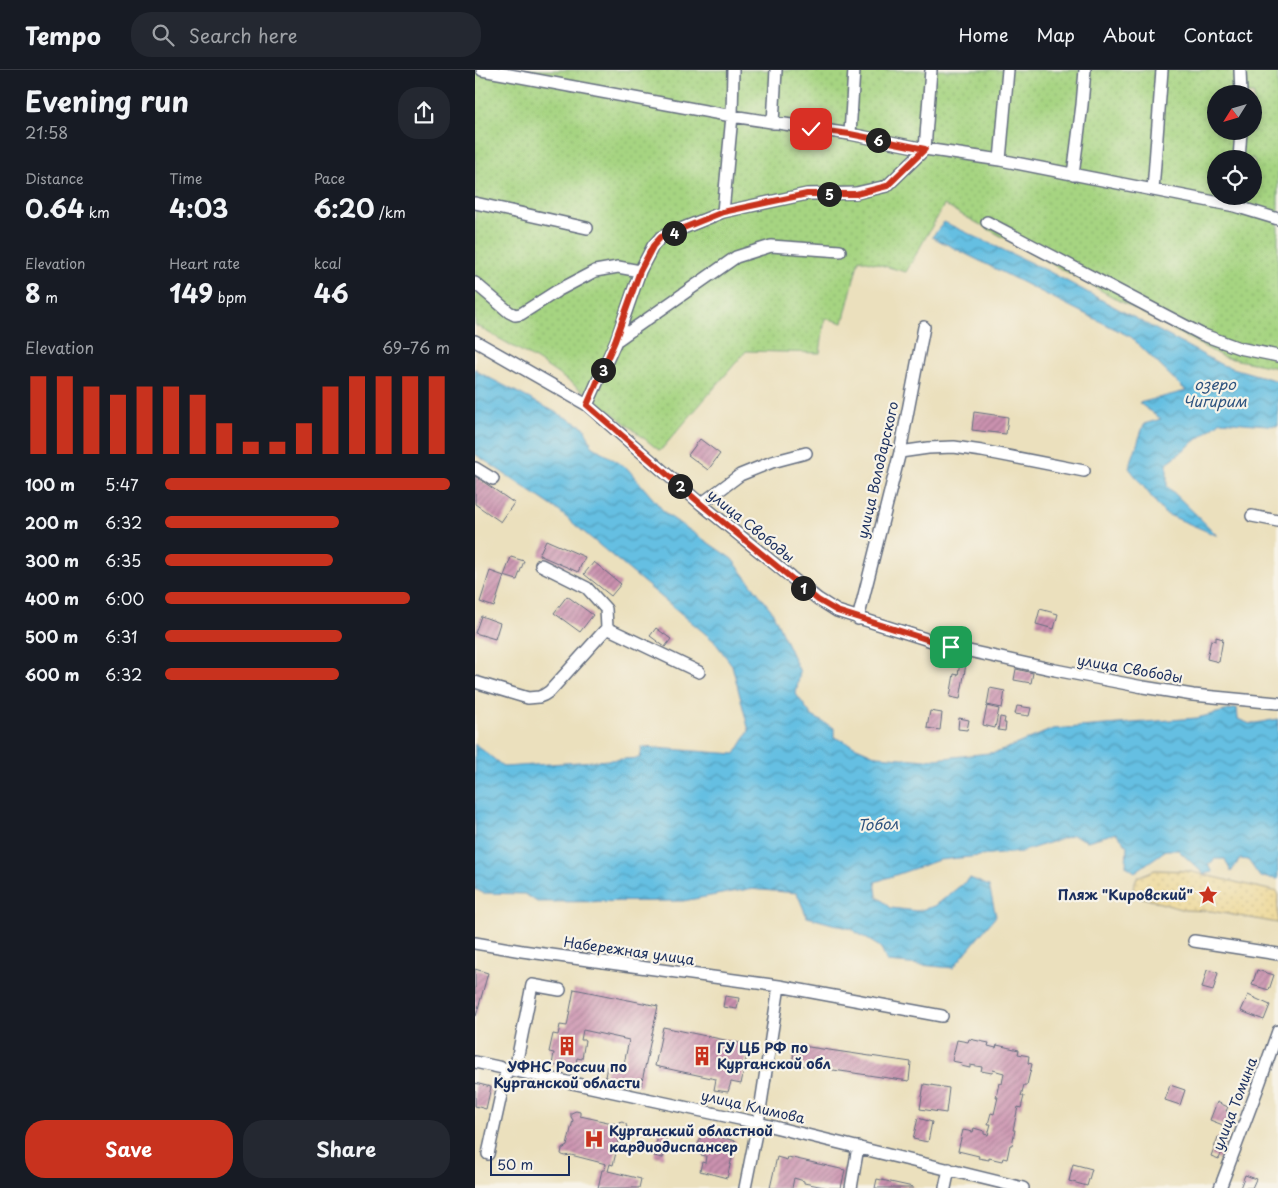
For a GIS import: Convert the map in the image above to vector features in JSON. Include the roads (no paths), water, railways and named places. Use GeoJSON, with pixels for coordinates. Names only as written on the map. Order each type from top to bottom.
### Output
{"type":"FeatureCollection","features":[{"type":"Feature","properties":{"kind":"street"},"geometry":{"type":"LineString","coordinates":[[482,70],[732,116],[1000,160],[1153,190],[1207,197]]}},
{"type":"Feature","properties":{"kind":"street"},"geometry":{"type":"LineString","coordinates":[[723,212],[732,116],[733,70]]}},
{"type":"Feature","properties":{"kind":"street"},"geometry":{"type":"LineString","coordinates":[[773,123],[776,70]]}},
{"type":"Feature","properties":{"kind":"street"},"geometry":{"type":"LineString","coordinates":[[850,134],[854,70]]}},
{"type":"Feature","properties":{"kind":"street"},"geometry":{"type":"LineString","coordinates":[[587,405],[615,341],[640,271],[653,246],[661,237],[723,212],[807,194],[856,194],[887,186],[925,149],[931,70]]}},
{"type":"Feature","properties":{"kind":"street"},"geometry":{"type":"LineString","coordinates":[[1000,160],[1008,70]]}},
{"type":"Feature","properties":{"kind":"street"},"geometry":{"type":"LineString","coordinates":[[1073,175],[1085,70]]}},
{"type":"Feature","properties":{"kind":"street"},"geometry":{"type":"LineString","coordinates":[[1153,190],[1162,70]]}},
{"type":"Feature","properties":{"kind":"street"},"geometry":{"type":"LineString","coordinates":[[1240,70],[1241,85]]}},
{"type":"Feature","properties":{"kind":"street"},"geometry":{"type":"LineString","coordinates":[[475,203],[587,228]]}},
{"type":"Feature","properties":{"kind":"street"},"geometry":{"type":"LineString","coordinates":[[1245,205],[1278,219]]}},
{"type":"Feature","properties":{"kind":"street"},"geometry":{"type":"LineString","coordinates":[[987,222],[1201,334],[1239,348],[1278,356]]}},
{"type":"Feature","properties":{"kind":"street"},"geometry":{"type":"LineString","coordinates":[[615,341],[736,257],[771,246],[840,251]]}},
{"type":"Feature","properties":{"kind":"street"},"geometry":{"type":"LineString","coordinates":[[475,282],[509,312],[515,315],[521,314],[557,291],[595,271],[617,267],[640,271]]}},
{"type":"Feature","properties":{"kind":"street","name":"улица Володарского"},"geometry":{"type":"LineString","coordinates":[[858,618],[900,452],[924,327]]}},
{"type":"Feature","properties":{"kind":"street","name":"улица Свободы"},"geometry":{"type":"LineString","coordinates":[[475,341],[587,405],[701,504],[818,600],[837,611],[951,647],[1055,670],[1193,695],[1278,703]]}},
{"type":"Feature","properties":{"kind":"street"},"geometry":{"type":"LineString","coordinates":[[900,452],[954,447],[1084,471]]}},
{"type":"Feature","properties":{"kind":"street"},"geometry":{"type":"LineString","coordinates":[[701,504],[740,475],[773,462],[805,453]]}},
{"type":"Feature","properties":{"kind":"street"},"geometry":{"type":"LineString","coordinates":[[475,468],[493,479]]}},
{"type":"Feature","properties":{"kind":"street"},"geometry":{"type":"LineString","coordinates":[[1252,516],[1278,521]]}},
{"type":"Feature","properties":{"kind":"street"},"geometry":{"type":"LineString","coordinates":[[475,682],[527,698],[544,695],[607,628],[606,609],[587,588],[541,565]]}},
{"type":"Feature","properties":{"kind":"street"},"geometry":{"type":"LineString","coordinates":[[607,628],[699,672]]}},
{"type":"Feature","properties":{"kind":"street"},"geometry":{"type":"LineString","coordinates":[[1194,941],[1278,954]]}},
{"type":"Feature","properties":{"kind":"street","name":"Набережная улица"},"geometry":{"type":"LineString","coordinates":[[475,943],[779,986],[942,1016]]}},
{"type":"Feature","properties":{"kind":"street"},"geometry":{"type":"LineString","coordinates":[[488,1154],[532,985],[560,990]]}},
{"type":"Feature","properties":{"kind":"street"},"geometry":{"type":"LineString","coordinates":[[745,1188],[758,1123],[779,986]]}},
{"type":"Feature","properties":{"kind":"street","name":"улица Томина"},"geometry":{"type":"LineString","coordinates":[[1220,1188],[1278,1031]]}},
{"type":"Feature","properties":{"kind":"street","name":"улица Климова"},"geometry":{"type":"LineString","coordinates":[[475,1062],[758,1123],[1017,1187]]}},
{"type":"Feature","properties":{"kind":"street"},"geometry":{"type":"LineString","coordinates":[[851,1188],[859,1147]]}},
{"type":"Feature","properties":{"kind":"street"},"geometry":{"type":"LineString","coordinates":[[945,1188],[949,1169]]}},
{"type":"Feature","properties":{"kind":"water","name":"озеро Чигирим"},"geometry":{"type":"Polygon","coordinates":[[[944,222],[1048,271],[1222,365],[1278,381],[1278,426],[1221,421],[1167,463],[1167,486],[1218,536],[1164,513],[1129,468],[1144,424],[1161,419],[1139,403],[1186,391],[1131,337],[932,237],[944,222]]]}},
{"type":"Feature","properties":{"kind":"water","name":"Тобол"},"geometry":{"type":"Polygon","coordinates":[[[475,368],[480,373],[584,427],[592,446],[627,468],[666,514],[732,559],[772,611],[800,672],[796,694],[812,716],[834,728],[834,737],[877,756],[926,760],[998,752],[1053,729],[1197,718],[1237,708],[1238,719],[1250,724],[1278,719],[1278,879],[1260,877],[1248,860],[1240,859],[1231,872],[1225,859],[1215,859],[1208,865],[1213,872],[1204,874],[1178,850],[1166,850],[1135,872],[1126,866],[1127,846],[1116,833],[1087,841],[1073,835],[1021,852],[939,860],[875,882],[877,896],[891,908],[917,911],[935,906],[970,878],[989,886],[996,916],[953,968],[887,962],[880,947],[851,929],[807,917],[797,893],[749,889],[683,901],[537,902],[525,894],[483,893],[475,889],[475,744],[504,767],[640,758],[642,747],[735,754],[749,731],[732,665],[714,641],[555,508],[475,454],[475,368]]]}},
{"type":"Feature","properties":{"kind":"place","name":"Пляж \"Кировский\""},"geometry":{"type":"Point","coordinates":[1208,895]}},
{"type":"Feature","properties":{"kind":"place","name":"УФНС России по Курганской области"},"geometry":{"type":"Point","coordinates":[567,1046]}},
{"type":"Feature","properties":{"kind":"place","name":"ГУ ЦБ РФ по Курганской обл"},"geometry":{"type":"Point","coordinates":[702,1056]}},
{"type":"Feature","properties":{"kind":"place","name":"Курганский областной кардиодиспансер"},"geometry":{"type":"Point","coordinates":[594,1139]}}]}
